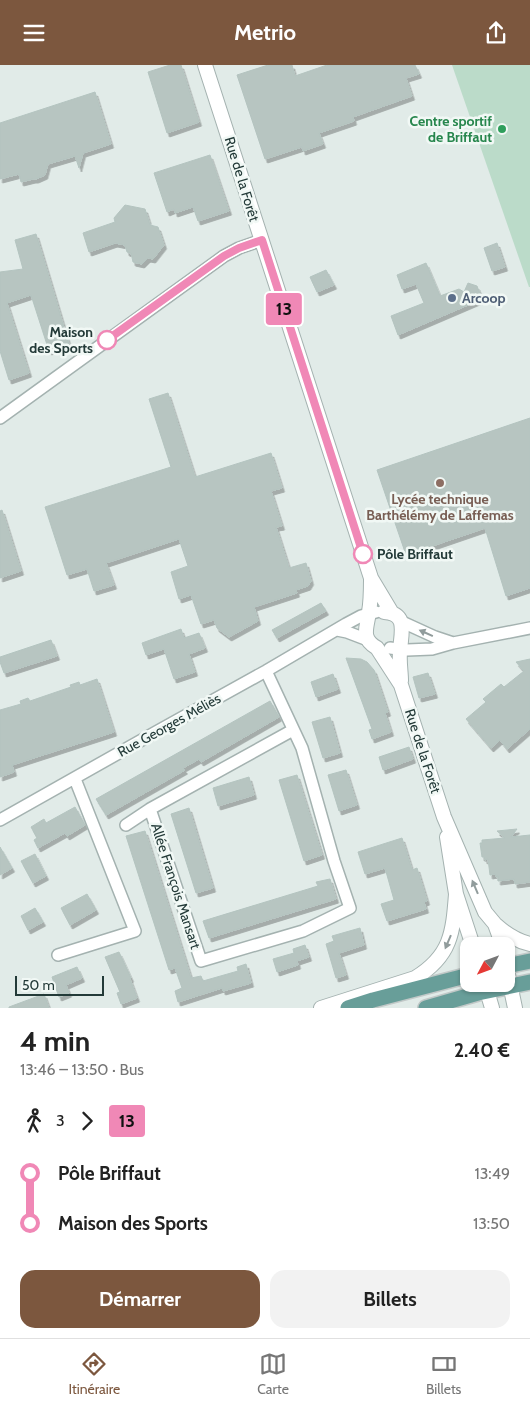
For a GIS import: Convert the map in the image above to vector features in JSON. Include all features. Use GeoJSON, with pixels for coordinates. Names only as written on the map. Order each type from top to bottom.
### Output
{"type":"FeatureCollection","features":[{"type":"Feature","properties":{"kind":"main road"},"geometry":{"type":"LineString","coordinates":[[515,964],[530,961]]}},
{"type":"Feature","properties":{"kind":"main road"},"geometry":{"type":"LineString","coordinates":[[348,1008],[460,977]]}},
{"type":"Feature","properties":{"kind":"main road"},"geometry":{"type":"LineString","coordinates":[[515,985],[530,982]]}},
{"type":"Feature","properties":{"kind":"main road"},"geometry":{"type":"LineString","coordinates":[[426,1008],[469,993]]}},
{"type":"Feature","properties":{"kind":"street","name":"Rue de la Forêt"},"geometry":{"type":"LineString","coordinates":[[205,65],[382,616]]}},
{"type":"Feature","properties":{"kind":"street"},"geometry":{"type":"LineString","coordinates":[[0,418],[224,256],[239,248],[262,240]]}},
{"type":"Feature","properties":{"kind":"street","name":"Rue de la Forêt"},"geometry":{"type":"LineString","coordinates":[[370,578],[382,616]]}},
{"type":"Feature","properties":{"kind":"street","name":"Rue Georges Méliès"},"geometry":{"type":"LineString","coordinates":[[0,820],[266,671],[361,615],[382,616]]}},
{"type":"Feature","properties":{"kind":"street"},"geometry":{"type":"LineString","coordinates":[[382,616],[453,643]]}},
{"type":"Feature","properties":{"kind":"street"},"geometry":{"type":"LineString","coordinates":[[382,616],[403,629],[387,645]]}},
{"type":"Feature","properties":{"kind":"street"},"geometry":{"type":"LineString","coordinates":[[382,616],[366,634],[387,645],[401,685]]}},
{"type":"Feature","properties":{"kind":"street"},"geometry":{"type":"LineString","coordinates":[[337,630],[387,645],[420,651],[530,628]]}},
{"type":"Feature","properties":{"kind":"street"},"geometry":{"type":"LineString","coordinates":[[387,645],[401,685]]}},
{"type":"Feature","properties":{"kind":"street","name":"Allée François Mansart"},"geometry":{"type":"LineString","coordinates":[[266,671],[302,748],[334,861],[350,908],[303,931],[201,961],[150,809],[293,730]]}},
{"type":"Feature","properties":{"kind":"street","name":"Rue de la Forêt"},"geometry":{"type":"LineString","coordinates":[[401,685],[444,817],[486,912],[503,931],[520,941],[530,944]]}},
{"type":"Feature","properties":{"kind":"street"},"geometry":{"type":"LineString","coordinates":[[58,955],[135,931],[75,779]]}},
{"type":"Feature","properties":{"kind":"street"},"geometry":{"type":"LineString","coordinates":[[126,825],[150,809]]}},
{"type":"Feature","properties":{"kind":"street","name":"Rue de la Forêt"},"geometry":{"type":"LineString","coordinates":[[444,817],[456,894],[470,937]]}},
{"type":"Feature","properties":{"kind":"street","name":"Rue de la Forêt"},"geometry":{"type":"LineString","coordinates":[[321,1008],[415,978],[424,972],[437,961],[447,947],[452,932],[456,894]]}},
{"type":"Feature","properties":{"kind":"street","name":"Rue de la Forêt"},"geometry":{"type":"LineString","coordinates":[[495,924],[500,937]]}},
{"type":"Feature","properties":{"kind":"street"},"geometry":{"type":"LineString","coordinates":[[488,993],[492,1008]]}},
{"type":"Feature","properties":{"kind":"street"},"geometry":{"type":"LineString","coordinates":[[513,993],[516,1008]]}},
{"type":"Feature","properties":{"kind":"green space","name":"Centre sportif de Briffaut"},"geometry":{"type":"Polygon","coordinates":[[[452,65],[530,65],[530,287],[529,287],[452,65]]]}},
{"type":"Feature","properties":{"kind":"building"},"geometry":{"type":"Polygon","coordinates":[[[170,65],[181,65],[199,122],[167,133],[148,72],[170,65]]]}},
{"type":"Feature","properties":{"kind":"building"},"geometry":{"type":"Polygon","coordinates":[[[268,65],[292,65],[295,76],[327,65],[415,65],[419,74],[406,78],[412,96],[353,117],[354,121],[319,133],[323,144],[303,151],[302,147],[265,159],[237,75],[268,65]]]}},
{"type":"Feature","properties":{"kind":"building"},"geometry":{"type":"Polygon","coordinates":[[[95,92],[111,144],[83,153],[79,168],[75,156],[48,164],[45,175],[36,179],[21,182],[19,174],[0,179],[0,123],[95,92]]]}},
{"type":"Feature","properties":{"kind":"building"},"geometry":{"type":"Polygon","coordinates":[[[210,155],[229,211],[198,221],[193,207],[175,213],[174,209],[167,212],[154,173],[210,155]]]}},
{"type":"Feature","properties":{"kind":"building"},"geometry":{"type":"Polygon","coordinates":[[[125,205],[145,209],[150,225],[158,227],[164,245],[153,259],[148,258],[142,264],[133,262],[131,253],[127,252],[125,245],[115,243],[89,252],[83,233],[115,222],[114,218],[125,205]]]}},
{"type":"Feature","properties":{"kind":"building"},"geometry":{"type":"Polygon","coordinates":[[[36,234],[69,344],[49,351],[31,295],[7,303],[29,373],[9,380],[0,351],[0,272],[23,269],[15,240],[36,234]]]}},
{"type":"Feature","properties":{"kind":"building"},"geometry":{"type":"Polygon","coordinates":[[[497,243],[505,267],[492,271],[484,248],[497,243]]]}},
{"type":"Feature","properties":{"kind":"building","name":"Arcoop"},"geometry":{"type":"Polygon","coordinates":[[[426,263],[440,296],[459,289],[464,292],[468,283],[477,286],[482,299],[398,335],[391,316],[424,303],[416,284],[402,289],[397,275],[426,263]]]}},
{"type":"Feature","properties":{"kind":"building"},"geometry":{"type":"Polygon","coordinates":[[[326,270],[334,285],[317,292],[310,277],[326,270]]]}},
{"type":"Feature","properties":{"kind":"building"},"geometry":{"type":"Polygon","coordinates":[[[168,393],[195,477],[271,453],[282,488],[271,491],[282,526],[276,527],[289,568],[306,563],[311,581],[308,586],[296,590],[297,593],[254,607],[258,621],[229,637],[217,628],[214,620],[201,624],[191,595],[179,599],[171,572],[188,566],[179,539],[106,563],[114,585],[94,591],[87,569],[67,575],[45,507],[171,467],[149,399],[168,393]]]}},
{"type":"Feature","properties":{"kind":"building"},"geometry":{"type":"Polygon","coordinates":[[[530,418],[530,588],[506,596],[485,528],[406,555],[377,470],[530,418]]]}},
{"type":"Feature","properties":{"kind":"building"},"geometry":{"type":"Polygon","coordinates":[[[2,510],[21,571],[0,578],[0,511],[2,510]]]}},
{"type":"Feature","properties":{"kind":"building"},"geometry":{"type":"Polygon","coordinates":[[[321,603],[326,611],[277,638],[272,630],[321,603]]]}},
{"type":"Feature","properties":{"kind":"building"},"geometry":{"type":"Polygon","coordinates":[[[181,629],[184,638],[199,633],[205,648],[189,654],[195,672],[174,679],[164,649],[146,655],[142,643],[181,629]]]}},
{"type":"Feature","properties":{"kind":"building"},"geometry":{"type":"Polygon","coordinates":[[[51,640],[57,656],[4,673],[0,657],[51,640]]]}},
{"type":"Feature","properties":{"kind":"building"},"geometry":{"type":"Polygon","coordinates":[[[346,658],[361,659],[367,662],[374,670],[388,712],[385,713],[391,732],[372,739],[369,730],[372,729],[346,658]]]}},
{"type":"Feature","properties":{"kind":"building"},"geometry":{"type":"Polygon","coordinates":[[[530,659],[530,729],[507,749],[500,740],[491,748],[466,719],[486,702],[483,699],[501,684],[504,687],[524,671],[516,662],[530,659]]]}},
{"type":"Feature","properties":{"kind":"building"},"geometry":{"type":"Polygon","coordinates":[[[428,673],[435,694],[419,698],[413,677],[428,673]]]}},
{"type":"Feature","properties":{"kind":"building"},"geometry":{"type":"Polygon","coordinates":[[[333,674],[338,689],[316,697],[311,682],[333,674]]]}},
{"type":"Feature","properties":{"kind":"building"},"geometry":{"type":"Polygon","coordinates":[[[97,679],[114,732],[12,765],[14,772],[0,777],[0,710],[21,704],[20,701],[28,698],[30,701],[71,687],[70,685],[79,682],[80,685],[97,679]]]}},
{"type":"Feature","properties":{"kind":"building"},"geometry":{"type":"Polygon","coordinates":[[[270,701],[279,717],[201,762],[199,759],[183,768],[185,770],[106,815],[96,799],[270,701]]]}},
{"type":"Feature","properties":{"kind":"building"},"geometry":{"type":"Polygon","coordinates":[[[330,717],[340,753],[323,758],[312,722],[330,717]]]}},
{"type":"Feature","properties":{"kind":"building"},"geometry":{"type":"Polygon","coordinates":[[[409,747],[413,759],[383,770],[379,757],[409,747]]]}},
{"type":"Feature","properties":{"kind":"building"},"geometry":{"type":"Polygon","coordinates":[[[346,770],[357,805],[339,811],[328,775],[346,770]]]}},
{"type":"Feature","properties":{"kind":"building"},"geometry":{"type":"Polygon","coordinates":[[[297,775],[322,855],[304,861],[279,780],[297,775]]]}},
{"type":"Feature","properties":{"kind":"building"},"geometry":{"type":"Polygon","coordinates":[[[249,777],[254,795],[218,806],[213,788],[249,777]]]}},
{"type":"Feature","properties":{"kind":"building"},"geometry":{"type":"Polygon","coordinates":[[[75,807],[85,825],[67,836],[65,833],[38,848],[34,840],[37,838],[31,827],[44,819],[46,823],[75,807]]]}},
{"type":"Feature","properties":{"kind":"building"},"geometry":{"type":"Polygon","coordinates":[[[189,808],[213,888],[196,893],[171,814],[189,808]]]}},
{"type":"Feature","properties":{"kind":"building"},"geometry":{"type":"Polygon","coordinates":[[[517,829],[511,837],[530,835],[530,882],[515,884],[514,879],[498,881],[498,876],[496,877],[495,874],[490,875],[488,859],[485,860],[482,857],[480,843],[482,843],[482,840],[505,838],[497,831],[517,829]]]}},
{"type":"Feature","properties":{"kind":"building"},"geometry":{"type":"Polygon","coordinates":[[[145,831],[191,978],[201,976],[203,981],[238,971],[237,967],[246,964],[251,983],[223,991],[222,988],[178,1002],[175,991],[182,988],[175,968],[169,970],[126,836],[145,831]]]}},
{"type":"Feature","properties":{"kind":"building"},"geometry":{"type":"Polygon","coordinates":[[[402,838],[412,870],[417,868],[427,901],[424,902],[426,909],[387,921],[381,904],[394,900],[385,868],[365,874],[358,852],[402,838]]]}},
{"type":"Feature","properties":{"kind":"building"},"geometry":{"type":"Polygon","coordinates":[[[0,847],[12,868],[0,875],[0,847]]]}},
{"type":"Feature","properties":{"kind":"building"},"geometry":{"type":"Polygon","coordinates":[[[35,854],[46,876],[33,883],[21,861],[35,854]]]}},
{"type":"Feature","properties":{"kind":"building"},"geometry":{"type":"Polygon","coordinates":[[[330,879],[336,899],[209,938],[203,921],[318,886],[316,882],[330,879]]]}},
{"type":"Feature","properties":{"kind":"building"},"geometry":{"type":"Polygon","coordinates":[[[87,894],[96,910],[70,925],[61,908],[87,894]]]}},
{"type":"Feature","properties":{"kind":"building"},"geometry":{"type":"Polygon","coordinates":[[[35,908],[43,922],[28,930],[21,916],[35,908]]]}},
{"type":"Feature","properties":{"kind":"building"},"geometry":{"type":"Polygon","coordinates":[[[360,928],[364,945],[339,953],[346,975],[336,978],[326,944],[334,941],[332,936],[360,928]]]}},
{"type":"Feature","properties":{"kind":"building"},"geometry":{"type":"Polygon","coordinates":[[[305,945],[309,957],[297,961],[298,965],[277,972],[273,959],[294,953],[293,949],[305,945]]]}},
{"type":"Feature","properties":{"kind":"building"},"geometry":{"type":"Polygon","coordinates":[[[119,952],[131,978],[137,998],[121,1004],[117,993],[120,992],[105,957],[119,952]]]}},
{"type":"Feature","properties":{"kind":"building"},"geometry":{"type":"Polygon","coordinates":[[[77,967],[82,978],[66,985],[69,993],[59,997],[52,977],[77,967]]]}},
{"type":"Feature","properties":{"kind":"building"},"geometry":{"type":"Polygon","coordinates":[[[44,994],[49,1008],[9,1008],[9,1007],[44,994]]]}},
{"type":"Feature","properties":{"kind":"bus line","name":"13"},"geometry":{"type":"LineString","coordinates":[[107,340],[224,256],[239,248],[262,240],[363,554]]}},
{"type":"Feature","properties":{"kind":"place","name":"Centre sportif de Briffaut"},"geometry":{"type":"Point","coordinates":[502,129]}},
{"type":"Feature","properties":{"kind":"place","name":"Arcoop"},"geometry":{"type":"Point","coordinates":[452,298]}},
{"type":"Feature","properties":{"kind":"place","name":"Maison des Sports"},"geometry":{"type":"Point","coordinates":[107,340]}},
{"type":"Feature","properties":{"kind":"place","name":"Lycée technique Barthélémy de Laffemas"},"geometry":{"type":"Point","coordinates":[440,483]}},
{"type":"Feature","properties":{"kind":"place","name":"Pôle Briffaut"},"geometry":{"type":"Point","coordinates":[363,554]}}]}
